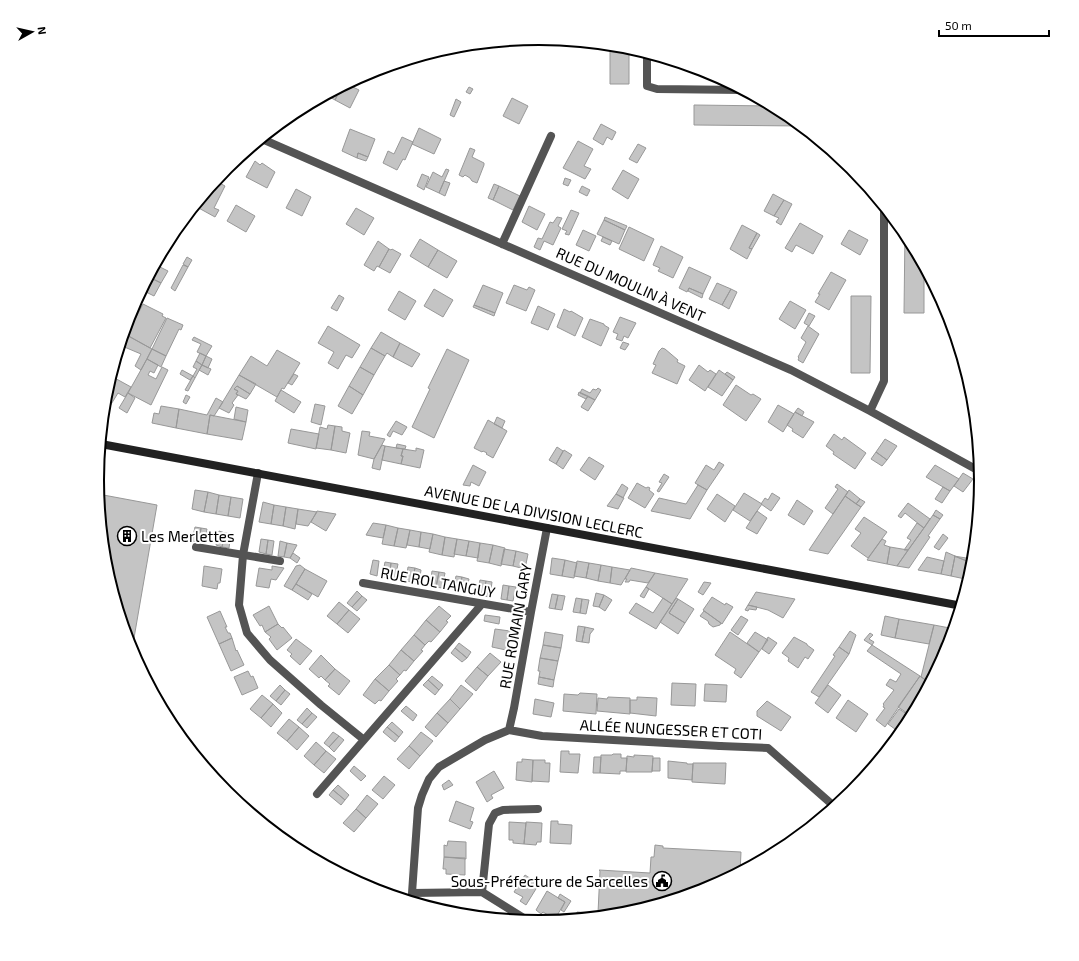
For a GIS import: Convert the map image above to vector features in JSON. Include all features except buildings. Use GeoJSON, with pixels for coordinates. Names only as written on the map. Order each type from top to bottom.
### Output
{"type":"FeatureCollection","features":[{"type":"Feature","properties":{"kind":"main road","name":"AVENUE DE LA DIVISION LECLERC"},"geometry":{"type":"LineString","coordinates":[[106,445],[956,605]]}},
{"type":"Feature","properties":{"kind":"street"},"geometry":{"type":"LineString","coordinates":[[647,59],[647,86],[656,89],[732,90]]}},
{"type":"Feature","properties":{"kind":"street"},"geometry":{"type":"LineString","coordinates":[[502,244],[551,136]]}},
{"type":"Feature","properties":{"kind":"street","name":"RUE DU MOULIN À VENT"},"geometry":{"type":"LineString","coordinates":[[267,141],[791,370],[870,411],[975,468]]}},
{"type":"Feature","properties":{"kind":"street"},"geometry":{"type":"LineString","coordinates":[[870,411],[884,381],[884,214]]}},
{"type":"Feature","properties":{"kind":"street"},"geometry":{"type":"LineString","coordinates":[[258,474],[243,555],[238,605],[247,633],[270,660],[321,705],[363,739]]}},
{"type":"Feature","properties":{"kind":"street","name":"RUE ROMAIN GARY"},"geometry":{"type":"LineString","coordinates":[[509,730],[547,528]]}},
{"type":"Feature","properties":{"kind":"street"},"geometry":{"type":"LineString","coordinates":[[196,547],[280,561]]}},
{"type":"Feature","properties":{"kind":"street","name":"RUE ROL TANGUY"},"geometry":{"type":"LineString","coordinates":[[363,583],[531,612]]}},
{"type":"Feature","properties":{"kind":"street"},"geometry":{"type":"LineString","coordinates":[[317,794],[363,739],[482,604]]}},
{"type":"Feature","properties":{"kind":"street"},"geometry":{"type":"LineString","coordinates":[[509,730],[485,740],[439,767],[429,779],[418,808],[412,893],[482,892],[519,915]]}},
{"type":"Feature","properties":{"kind":"street","name":"ALLÉE NUNGESSER ET COTI"},"geometry":{"type":"LineString","coordinates":[[509,730],[542,736],[768,748],[831,804]]}},
{"type":"Feature","properties":{"kind":"street"},"geometry":{"type":"LineString","coordinates":[[482,892],[489,824],[495,813],[503,810],[538,809]]}},
{"type":"Feature","properties":{"kind":"place","name":"Les Merlettes"},"geometry":{"type":"Point","coordinates":[127,536]}},
{"type":"Feature","properties":{"kind":"place","name":"Sous-Préfecture de Sarcelles"},"geometry":{"type":"Point","coordinates":[662,881]}}]}
